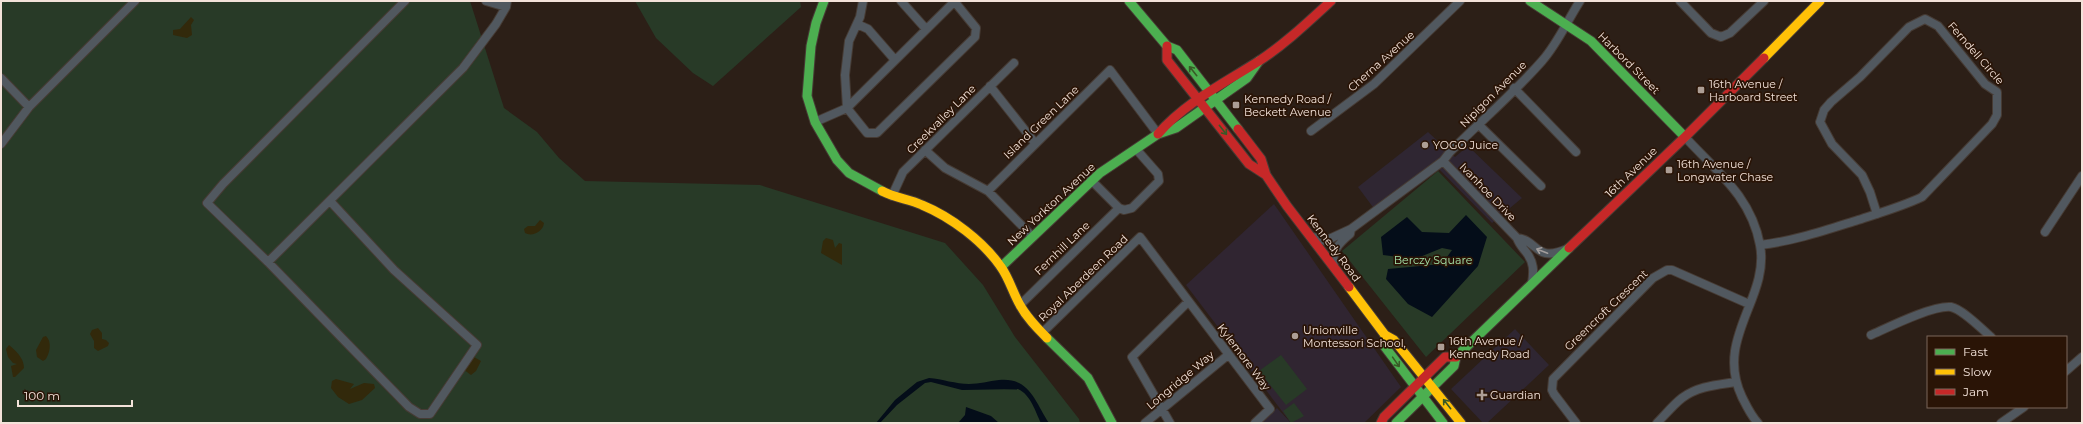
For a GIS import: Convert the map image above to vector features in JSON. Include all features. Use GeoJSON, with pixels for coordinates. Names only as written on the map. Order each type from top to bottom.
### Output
{"type":"FeatureCollection","features":[{"type":"Feature","properties":{"kind":"main road"},"geometry":{"type":"LineString","coordinates":[[824,1],[813,33],[807,79],[807,96],[816,122],[837,160],[849,173],[892,196],[920,204],[949,219],[976,240],[1001,267],[1020,305],[1031,322],[1088,378],[1112,423]]}},
{"type":"Feature","properties":{"kind":"main road","name":"Kennedy Road"},"geometry":{"type":"LineString","coordinates":[[1129,1],[1167,46],[1177,50],[1216,99],[1261,159],[1266,175],[1309,236],[1385,335],[1394,340],[1461,423]]}},
{"type":"Feature","properties":{"kind":"main road"},"geometry":{"type":"LineString","coordinates":[[1259,61],[1297,33],[1331,1]]}},
{"type":"Feature","properties":{"kind":"main road","name":"Harbord Street"},"geometry":{"type":"LineString","coordinates":[[1530,1],[1591,41],[1685,137]]}},
{"type":"Feature","properties":{"kind":"main road","name":"16th Avenue"},"geometry":{"type":"LineString","coordinates":[[1396,423],[1454,366],[1456,357],[1685,137],[1820,1]]}},
{"type":"Feature","properties":{"kind":"main road","name":"Kennedy Road"},"geometry":{"type":"LineString","coordinates":[[1167,46],[1167,60],[1250,164],[1266,175]]}},
{"type":"Feature","properties":{"kind":"main road","name":"New Yorkton Avenue"},"geometry":{"type":"LineString","coordinates":[[1158,134],[1168,121],[1259,61]]}},
{"type":"Feature","properties":{"kind":"main road","name":"New Yorkton Avenue"},"geometry":{"type":"LineString","coordinates":[[1001,267],[1091,180],[1158,134],[1176,128],[1205,108],[1247,78],[1259,61]]}},
{"type":"Feature","properties":{"kind":"main road","name":"Kennedy Road"},"geometry":{"type":"LineString","coordinates":[[1385,335],[1384,347],[1421,397],[1443,423]]}},
{"type":"Feature","properties":{"kind":"main road","name":"16th Avenue"},"geometry":{"type":"LineString","coordinates":[[1381,423],[1384,417],[1446,356],[1456,357]]}},
{"type":"Feature","properties":{"kind":"street"},"geometry":{"type":"LineString","coordinates":[[1,144],[29,107],[135,1]]}},
{"type":"Feature","properties":{"kind":"street"},"geometry":{"type":"LineString","coordinates":[[330,201],[394,270],[477,344],[430,414],[420,414],[409,407],[268,262],[207,203],[223,184],[405,1]]}},
{"type":"Feature","properties":{"kind":"street"},"geometry":{"type":"LineString","coordinates":[[268,262],[464,68],[496,24],[506,4],[486,1]]}},
{"type":"Feature","properties":{"kind":"street"},"geometry":{"type":"LineString","coordinates":[[816,122],[847,108],[954,1],[976,28],[975,38],[877,133],[867,132],[847,108],[845,75],[849,42],[857,24],[863,1]]}},
{"type":"Feature","properties":{"kind":"street"},"geometry":{"type":"LineString","coordinates":[[901,1],[926,29]]}},
{"type":"Feature","properties":{"kind":"street","name":"Cherna Avenue"},"geometry":{"type":"LineString","coordinates":[[1311,131],[1374,84],[1460,1]]}},
{"type":"Feature","properties":{"kind":"street","name":"Nipigon Avenue"},"geometry":{"type":"LineString","coordinates":[[1309,236],[1325,241],[1351,229],[1443,161],[1542,60],[1559,39],[1565,24],[1580,1]]}},
{"type":"Feature","properties":{"kind":"street"},"geometry":{"type":"LineString","coordinates":[[1680,1],[1711,33],[1722,37],[1730,33],[1764,1]]}},
{"type":"Feature","properties":{"kind":"street","name":"Ferndell Circle"},"geometry":{"type":"LineString","coordinates":[[1760,245],[1807,236],[1877,214],[1922,197],[1992,124],[1997,115],[1997,92],[1985,84],[1938,26],[1925,19],[1909,27],[1860,77],[1831,102],[1822,115],[1820,122],[1832,144],[1862,175],[1870,192],[1877,214]]}},
{"type":"Feature","properties":{"kind":"street"},"geometry":{"type":"LineString","coordinates":[[857,24],[868,29],[895,60]]}},
{"type":"Feature","properties":{"kind":"street","name":"Creekvalley Lane"},"geometry":{"type":"LineString","coordinates":[[892,196],[903,172],[1014,63]]}},
{"type":"Feature","properties":{"kind":"street","name":"Island Green Lane"},"geometry":{"type":"LineString","coordinates":[[988,191],[1110,70],[1158,134]]}},
{"type":"Feature","properties":{"kind":"street"},"geometry":{"type":"LineString","coordinates":[[1,78],[29,107]]}},
{"type":"Feature","properties":{"kind":"street"},"geometry":{"type":"LineString","coordinates":[[990,86],[1035,143]]}},
{"type":"Feature","properties":{"kind":"street"},"geometry":{"type":"LineString","coordinates":[[1514,88],[1576,152]]}},
{"type":"Feature","properties":{"kind":"street"},"geometry":{"type":"LineString","coordinates":[[1478,124],[1541,186]]}},
{"type":"Feature","properties":{"kind":"street"},"geometry":{"type":"LineString","coordinates":[[1685,137],[1723,175],[1745,203],[1753,219],[1760,245],[1761,257],[1756,286],[1735,348],[1736,382],[1751,415],[1758,423]]}},
{"type":"Feature","properties":{"kind":"street","name":"Fernhill Lane"},"geometry":{"type":"LineString","coordinates":[[1020,305],[1119,208],[1124,210],[1132,208],[1159,181],[1158,174],[1136,149]]}},
{"type":"Feature","properties":{"kind":"street"},"geometry":{"type":"LineString","coordinates":[[925,150],[944,168],[988,191],[1033,237]]}},
{"type":"Feature","properties":{"kind":"street","name":"Ivanhoe Drive"},"geometry":{"type":"LineString","coordinates":[[1443,161],[1518,238],[1523,239],[1538,251],[1548,254],[1569,248]]}},
{"type":"Feature","properties":{"kind":"street"},"geometry":{"type":"LineString","coordinates":[[2045,232],[2082,176]]}},
{"type":"Feature","properties":{"kind":"street"},"geometry":{"type":"LineString","coordinates":[[1091,180],[1119,208]]}},
{"type":"Feature","properties":{"kind":"street","name":"Nipigon Avenue"},"geometry":{"type":"LineString","coordinates":[[1334,268],[1333,253],[1339,243],[1350,234],[1351,229]]}},
{"type":"Feature","properties":{"kind":"street","name":"Kylemore Way"},"geometry":{"type":"LineString","coordinates":[[1140,237],[1270,409],[1255,423]]}},
{"type":"Feature","properties":{"kind":"street","name":"Royal Aberdeen Road"},"geometry":{"type":"LineString","coordinates":[[1042,333],[1140,237]]}},
{"type":"Feature","properties":{"kind":"street","name":"Ivanhoe Drive"},"geometry":{"type":"LineString","coordinates":[[1518,238],[1519,244],[1532,261],[1534,270],[1532,283]]}},
{"type":"Feature","properties":{"kind":"street","name":"Greencroft Crescent"},"geometry":{"type":"LineString","coordinates":[[1576,423],[1554,394],[1552,390],[1553,379],[1653,278],[1667,270],[1672,270],[1749,304]]}},
{"type":"Feature","properties":{"kind":"street"},"geometry":{"type":"LineString","coordinates":[[1170,423],[1132,357],[1188,302]]}},
{"type":"Feature","properties":{"kind":"street"},"geometry":{"type":"LineString","coordinates":[[1871,335],[1936,309],[1952,307],[1972,320],[1990,336]]}},
{"type":"Feature","properties":{"kind":"street","name":"Longridge Way"},"geometry":{"type":"LineString","coordinates":[[1145,423],[1228,355]]}},
{"type":"Feature","properties":{"kind":"street"},"geometry":{"type":"LineString","coordinates":[[2067,370],[2082,357]]}},
{"type":"Feature","properties":{"kind":"street"},"geometry":{"type":"LineString","coordinates":[[1657,423],[1681,399],[1701,388],[1736,382]]}},
{"type":"Feature","properties":{"kind":"street"},"geometry":{"type":"LineString","coordinates":[[2001,423],[2023,408]]}},
{"type":"Feature","properties":{"kind":"shaded area"},"geometry":{"type":"Polygon","coordinates":[[[1428,132],[1455,157],[1468,146],[1522,198],[1492,223],[1438,168],[1378,214],[1358,187],[1428,132]]]}},
{"type":"Feature","properties":{"kind":"shaded area","name":"Unionville Montessori School,"},"geometry":{"type":"Polygon","coordinates":[[[1274,204],[1401,387],[1364,423],[1291,423],[1186,285],[1274,204]]]}},
{"type":"Feature","properties":{"kind":"shaded area"},"geometry":{"type":"Polygon","coordinates":[[[1466,215],[1487,237],[1478,266],[1432,317],[1408,304],[1386,279],[1388,269],[1442,264],[1452,250],[1442,248],[1415,259],[1383,255],[1381,237],[1407,217],[1422,232],[1449,233],[1466,215]]]}},
{"type":"Feature","properties":{"kind":"shaded area"},"geometry":{"type":"Polygon","coordinates":[[[1515,329],[1549,365],[1487,423],[1483,423],[1451,389],[1515,329]]]}},
{"type":"Feature","properties":{"kind":"shaded area"},"geometry":{"type":"Polygon","coordinates":[[[929,378],[964,384],[976,384],[999,380],[1018,382],[1030,392],[1049,423],[1041,423],[1029,399],[1018,389],[962,390],[931,382],[925,383],[897,405],[880,423],[876,423],[895,400],[917,382],[929,378]]]}},
{"type":"Feature","properties":{"kind":"shaded area"},"geometry":{"type":"Polygon","coordinates":[[[966,407],[991,416],[999,423],[958,423],[965,415],[966,407]]]}},
{"type":"Feature","properties":{"kind":"shaded area"},"geometry":{"type":"Polygon","coordinates":[[[1277,408],[1291,423],[1261,423],[1277,408]]]}},
{"type":"Feature","properties":{"kind":"green space"},"geometry":{"type":"Polygon","coordinates":[[[1,1],[470,1],[504,108],[537,132],[559,158],[585,181],[760,185],[945,243],[983,285],[1015,337],[1079,419],[1080,423],[1,423],[1,1]]]}},
{"type":"Feature","properties":{"kind":"green space"},"geometry":{"type":"Polygon","coordinates":[[[635,1],[800,1],[801,7],[713,86],[693,73],[656,38],[635,1]]]}},
{"type":"Feature","properties":{"kind":"green space","name":"Berczy Square"},"geometry":{"type":"Polygon","coordinates":[[[1438,171],[1525,262],[1426,357],[1342,251],[1438,171]]]}},
{"type":"Feature","properties":{"kind":"green space"},"geometry":{"type":"Polygon","coordinates":[[[1281,355],[1307,389],[1286,405],[1259,371],[1281,355]]]}},
{"type":"Feature","properties":{"kind":"green space"},"geometry":{"type":"Polygon","coordinates":[[[1294,403],[1304,416],[1291,423],[1283,411],[1294,403]]]}},
{"type":"Feature","properties":{"kind":"sand"},"geometry":{"type":"Polygon","coordinates":[[[191,17],[194,20],[191,25],[192,35],[187,38],[173,35],[173,30],[180,29],[191,17]]]}},
{"type":"Feature","properties":{"kind":"sand"},"geometry":{"type":"Polygon","coordinates":[[[540,220],[544,223],[542,229],[534,234],[525,233],[524,229],[528,226],[535,226],[540,220]]]}},
{"type":"Feature","properties":{"kind":"sand"},"geometry":{"type":"Polygon","coordinates":[[[826,238],[833,240],[835,248],[839,243],[842,244],[842,265],[821,253],[823,241],[826,238]]]}},
{"type":"Feature","properties":{"kind":"sand"},"geometry":{"type":"Polygon","coordinates":[[[98,328],[102,333],[102,339],[109,343],[108,346],[98,351],[94,348],[94,341],[90,334],[92,330],[98,328]]]}},
{"type":"Feature","properties":{"kind":"sand"},"geometry":{"type":"Polygon","coordinates":[[[46,336],[50,347],[46,359],[43,361],[37,357],[36,350],[43,337],[46,336]]]}},
{"type":"Feature","properties":{"kind":"sand"},"geometry":{"type":"Polygon","coordinates":[[[9,345],[19,355],[24,364],[24,368],[15,377],[13,377],[11,366],[17,364],[13,363],[8,357],[6,349],[9,345]]]}},
{"type":"Feature","properties":{"kind":"sand"},"geometry":{"type":"Polygon","coordinates":[[[474,357],[481,361],[476,371],[471,375],[463,369],[469,365],[474,357]]]}},
{"type":"Feature","properties":{"kind":"sand"},"geometry":{"type":"Polygon","coordinates":[[[336,379],[354,384],[350,389],[364,383],[374,384],[375,388],[362,400],[349,404],[338,397],[331,388],[332,381],[336,379]]]}},
{"type":"Feature","properties":{"kind":"traffic: fast"},"geometry":{"type":"LineString","coordinates":[[824,1],[816,23],[811,46],[807,96],[815,122],[837,160],[849,173],[882,191]]}},
{"type":"Feature","properties":{"kind":"traffic: fast"},"geometry":{"type":"LineString","coordinates":[[1129,1],[1167,46],[1177,50],[1238,129]]}},
{"type":"Feature","properties":{"kind":"traffic: fast"},"geometry":{"type":"LineString","coordinates":[[1530,1],[1591,41],[1685,137]]}},
{"type":"Feature","properties":{"kind":"traffic: fast"},"geometry":{"type":"LineString","coordinates":[[1001,267],[1100,173],[1158,134],[1176,128],[1247,78],[1259,61]]}},
{"type":"Feature","properties":{"kind":"traffic: fast"},"geometry":{"type":"LineString","coordinates":[[1396,423],[1454,366],[1456,357],[1569,248]]}},
{"type":"Feature","properties":{"kind":"traffic: fast"},"geometry":{"type":"LineString","coordinates":[[1385,335],[1385,347],[1443,423]]}},
{"type":"Feature","properties":{"kind":"traffic: fast"},"geometry":{"type":"LineString","coordinates":[[1047,338],[1088,378],[1112,423]]}},
{"type":"Feature","properties":{"kind":"traffic: slow"},"geometry":{"type":"LineString","coordinates":[[1764,58],[1820,1]]}},
{"type":"Feature","properties":{"kind":"traffic: slow"},"geometry":{"type":"LineString","coordinates":[[882,191],[933,210],[955,223],[976,239],[994,257],[1006,276],[1023,310],[1032,323],[1047,338]]}},
{"type":"Feature","properties":{"kind":"traffic: slow"},"geometry":{"type":"LineString","coordinates":[[1349,287],[1385,335],[1394,340],[1461,423]]}},
{"type":"Feature","properties":{"kind":"traffic: jam"},"geometry":{"type":"LineString","coordinates":[[1158,134],[1181,112],[1193,103],[1259,61],[1278,47],[1331,1]]}},
{"type":"Feature","properties":{"kind":"traffic: jam"},"geometry":{"type":"LineString","coordinates":[[1167,46],[1167,60],[1249,164],[1266,175]]}},
{"type":"Feature","properties":{"kind":"traffic: jam"},"geometry":{"type":"LineString","coordinates":[[1569,248],[1685,137],[1764,58]]}},
{"type":"Feature","properties":{"kind":"traffic: jam"},"geometry":{"type":"LineString","coordinates":[[1238,129],[1261,159],[1266,175],[1287,206],[1349,287]]}},
{"type":"Feature","properties":{"kind":"traffic: jam"},"geometry":{"type":"LineString","coordinates":[[1381,423],[1384,417],[1445,357],[1456,357]]}},
{"type":"Feature","properties":{"kind":"place","name":"16th Avenue / Harboard Street"},"geometry":{"type":"Point","coordinates":[1701,90]}},
{"type":"Feature","properties":{"kind":"place","name":"Kennedy Road / Beckett Avenue"},"geometry":{"type":"Point","coordinates":[1236,105]}},
{"type":"Feature","properties":{"kind":"place","name":"YOGO Juice"},"geometry":{"type":"Point","coordinates":[1425,145]}},
{"type":"Feature","properties":{"kind":"place","name":"16th Avenue / Longwater Chase"},"geometry":{"type":"Point","coordinates":[1669,170]}},
{"type":"Feature","properties":{"kind":"place","name":"Unionville Montessori School,"},"geometry":{"type":"Point","coordinates":[1295,336]}},
{"type":"Feature","properties":{"kind":"place","name":"16th Avenue / Kennedy Road"},"geometry":{"type":"Point","coordinates":[1441,347]}},
{"type":"Feature","properties":{"kind":"place","name":"Guardian"},"geometry":{"type":"Point","coordinates":[1482,395]}}]}
